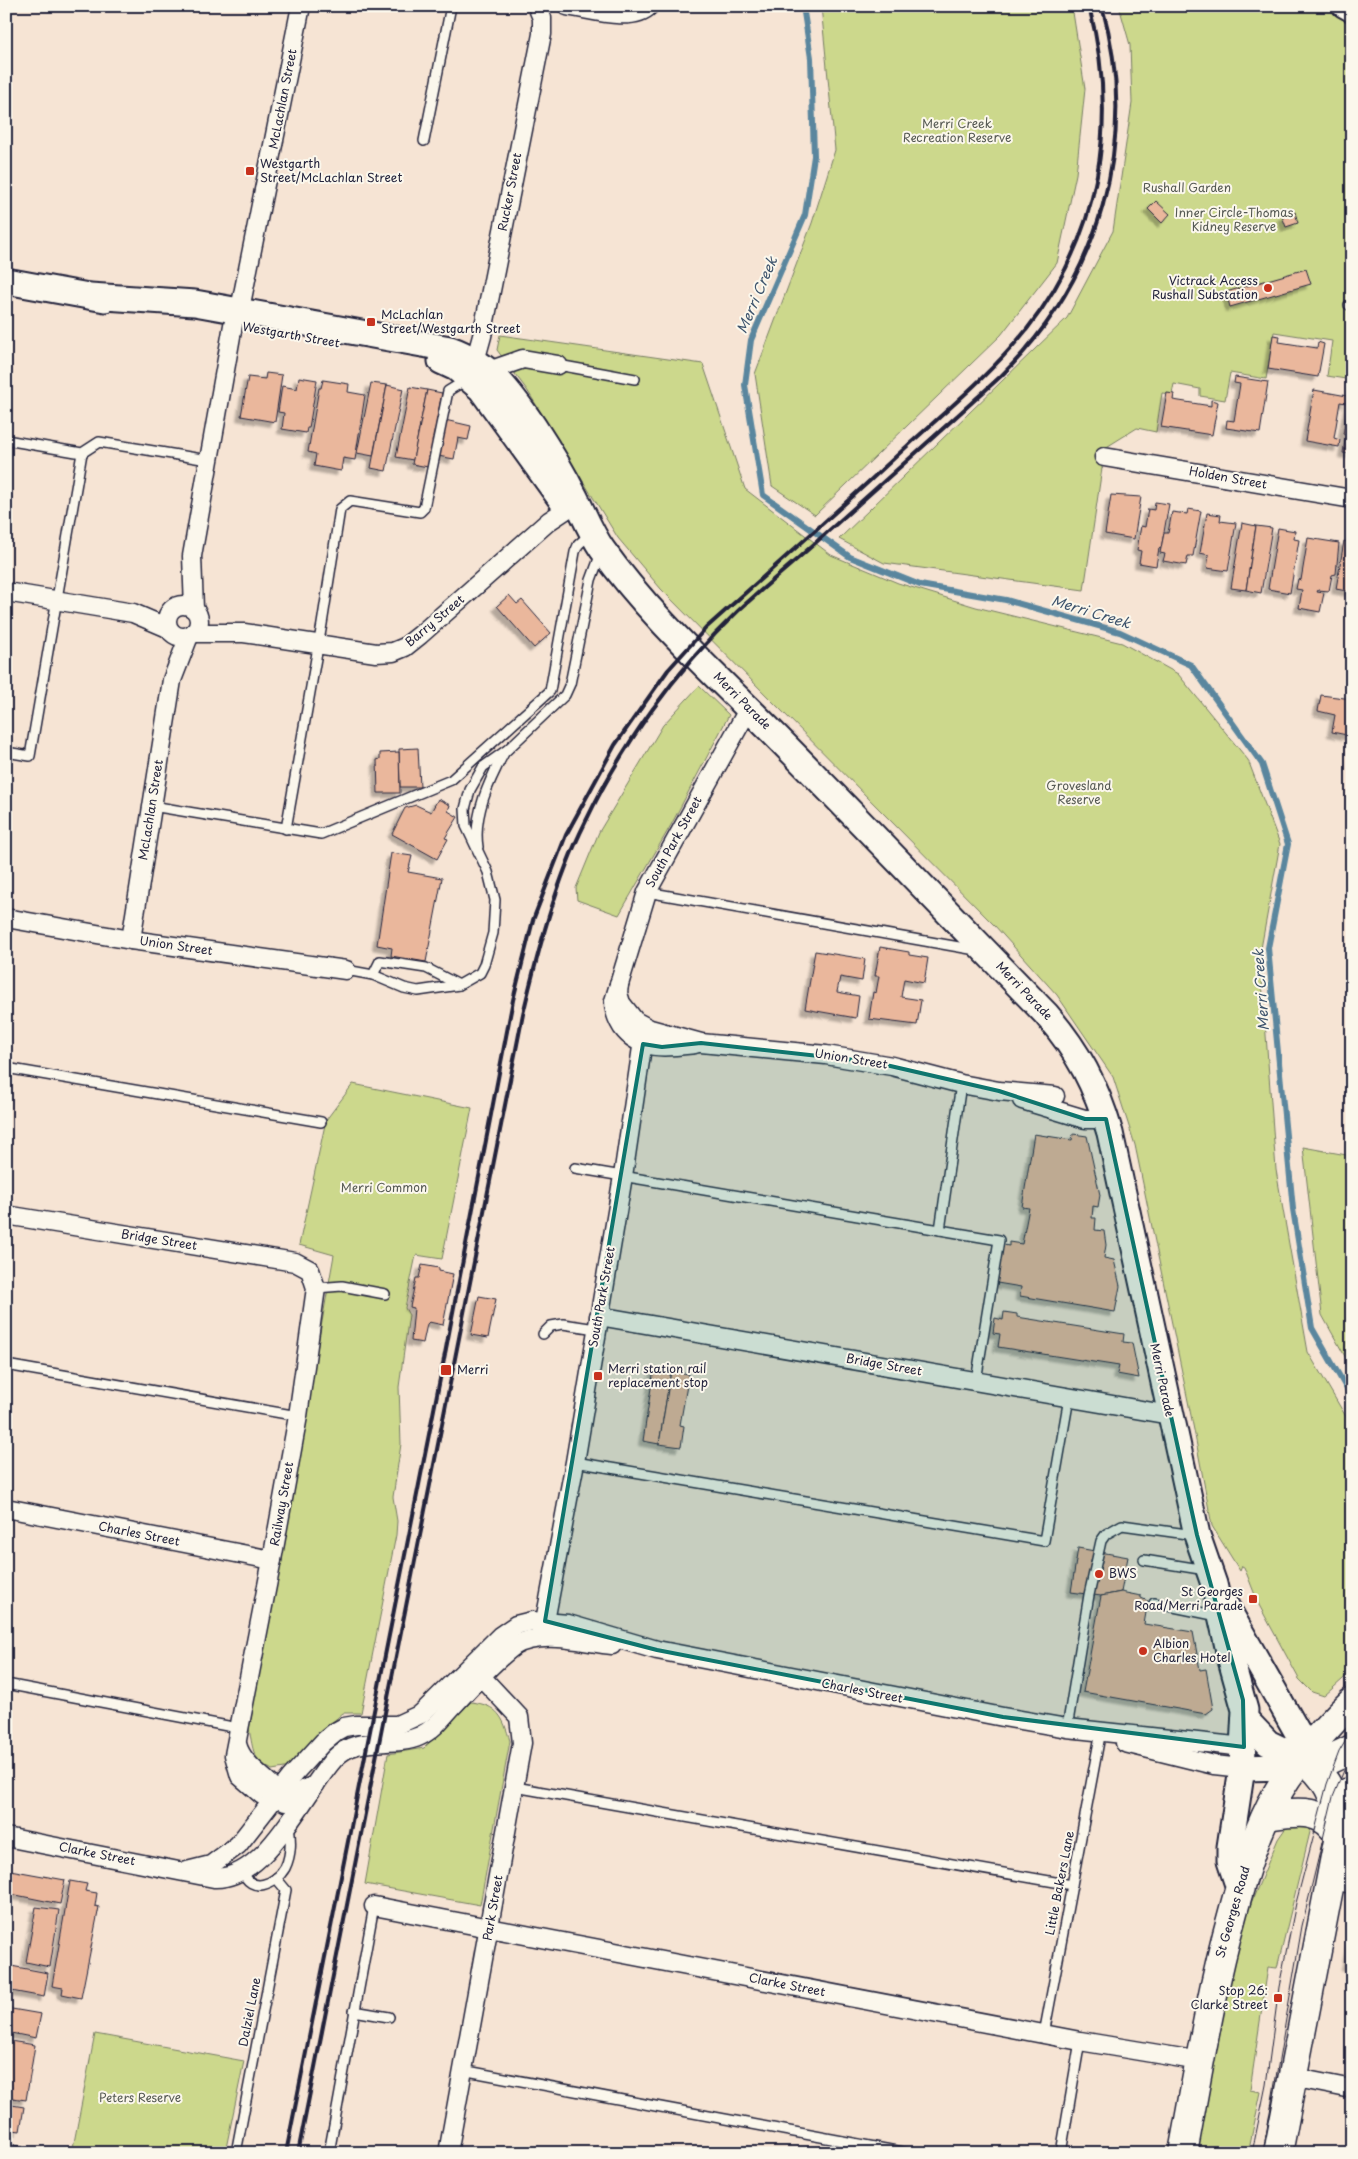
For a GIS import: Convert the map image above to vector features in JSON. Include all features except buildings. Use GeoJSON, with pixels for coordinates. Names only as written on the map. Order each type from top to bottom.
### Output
{"type":"FeatureCollection","features":[{"type":"Feature","properties":{"kind":"highway","name":"St Georges Road"},"geometry":{"type":"LineString","coordinates":[[1182,2153],[1218,1965],[1245,1867],[1266,1816],[1278,1793],[1325,1728],[1352,1702]]}},
{"type":"Feature","properties":{"kind":"highway"},"geometry":{"type":"LineString","coordinates":[[1301,1759],[1324,1762],[1352,1749]]}},
{"type":"Feature","properties":{"kind":"highway"},"geometry":{"type":"LineString","coordinates":[[1278,2153],[1292,2077],[1342,1882],[1339,1820],[1333,1797],[1319,1773],[1301,1759]]}},
{"type":"Feature","properties":{"kind":"highway"},"geometry":{"type":"LineString","coordinates":[[1339,1836],[1352,1790]]}},
{"type":"Feature","properties":{"kind":"highway"},"geometry":{"type":"LineString","coordinates":[[1266,1816],[1298,1813],[1318,1815],[1327,1820],[1339,1836]]}},
{"type":"Feature","properties":{"kind":"main road","name":"Westgarth Street"},"geometry":{"type":"LineString","coordinates":[[6,281],[90,296],[236,317],[424,357],[456,368],[478,370]]}},
{"type":"Feature","properties":{"kind":"main road","name":"Merri Parade"},"geometry":{"type":"LineString","coordinates":[[478,370],[513,396],[556,461],[572,505],[597,541],[671,630],[1046,1014],[1068,1040],[1094,1085],[1106,1119],[1197,1535],[1211,1577],[1230,1660],[1243,1700],[1245,1719],[1243,1758],[1230,1847],[1230,1861],[1239,1888]]}},
{"type":"Feature","properties":{"kind":"main road","name":"Merri Parade"},"geometry":{"type":"LineString","coordinates":[[1211,1577],[1299,1735],[1302,1746],[1301,1759]]}},
{"type":"Feature","properties":{"kind":"main road"},"geometry":{"type":"LineString","coordinates":[[1245,1719],[1268,1743],[1301,1759]]}},
{"type":"Feature","properties":{"kind":"main road","name":"Charles Street"},"geometry":{"type":"LineString","coordinates":[[1243,1758],[1301,1759]]}},
{"type":"Feature","properties":{"kind":"street","name":"McLachlan Street"},"geometry":{"type":"LineString","coordinates":[[172,680],[194,624],[192,556],[208,460],[301,6]]}},
{"type":"Feature","properties":{"kind":"street","name":"Rucker Street"},"geometry":{"type":"LineString","coordinates":[[478,370],[542,34],[542,18],[537,6]]}},
{"type":"Feature","properties":{"kind":"street"},"geometry":{"type":"LineString","coordinates":[[567,6],[634,15],[649,6]]}},
{"type":"Feature","properties":{"kind":"street"},"geometry":{"type":"LineString","coordinates":[[1343,6],[1352,11]]}},
{"type":"Feature","properties":{"kind":"street"},"geometry":{"type":"LineString","coordinates":[[478,370],[523,359],[558,365]]}},
{"type":"Feature","properties":{"kind":"street","name":"Holden Street"},"geometry":{"type":"LineString","coordinates":[[1104,457],[1352,499]]}},
{"type":"Feature","properties":{"kind":"street","name":"Barry Street"},"geometry":{"type":"LineString","coordinates":[[194,624],[376,654],[393,652],[405,647],[549,521],[572,505]]}},
{"type":"Feature","properties":{"kind":"street","name":"McLachlan Street"},"geometry":{"type":"LineString","coordinates":[[172,609],[192,556]]}},
{"type":"Feature","properties":{"kind":"street"},"geometry":{"type":"LineString","coordinates":[[6,592],[133,613],[172,609],[187,605],[194,624],[179,636],[169,629],[133,613]]}},
{"type":"Feature","properties":{"kind":"street"},"geometry":{"type":"LineString","coordinates":[[169,629],[167,619],[172,609]]}},
{"type":"Feature","properties":{"kind":"street","name":"McLachlan Street"},"geometry":{"type":"LineString","coordinates":[[131,940],[172,680],[169,629]]}},
{"type":"Feature","properties":{"kind":"street","name":"South Park Street"},"geometry":{"type":"LineString","coordinates":[[545,1630],[623,1176],[644,1036],[631,1037],[617,1018],[614,1003],[647,892],[655,874],[749,708]]}},
{"type":"Feature","properties":{"kind":"street","name":"Union Street"},"geometry":{"type":"LineString","coordinates":[[6,918],[131,940],[346,970]]}},
{"type":"Feature","properties":{"kind":"street","name":"Union Street"},"geometry":{"type":"LineString","coordinates":[[644,1036],[662,1047],[701,1043],[812,1053],[873,1062],[961,1084],[999,1091],[1055,1096]]}},
{"type":"Feature","properties":{"kind":"street","name":"Union Street"},"geometry":{"type":"LineString","coordinates":[[999,1091],[1039,1106],[1085,1119],[1106,1119]]}},
{"type":"Feature","properties":{"kind":"street","name":"Bridge Street"},"geometry":{"type":"LineString","coordinates":[[6,1215],[295,1262],[310,1270]]}},
{"type":"Feature","properties":{"kind":"street","name":"Railway Street"},"geometry":{"type":"LineString","coordinates":[[310,1270],[316,1288],[298,1416],[272,1560],[237,1732],[234,1761],[243,1780],[262,1795],[296,1793],[315,1785]]}},
{"type":"Feature","properties":{"kind":"street","name":"Bridge Street"},"geometry":{"type":"LineString","coordinates":[[598,1322],[1170,1415]]}},
{"type":"Feature","properties":{"kind":"street","name":"Charles Street"},"geometry":{"type":"LineString","coordinates":[[6,1508],[272,1560]]}},
{"type":"Feature","properties":{"kind":"street","name":"Charles Street"},"geometry":{"type":"LineString","coordinates":[[289,1822],[335,1758],[348,1748],[366,1742],[403,1741],[429,1731],[476,1672],[497,1639],[512,1627],[532,1621],[545,1630],[568,1624],[657,1650],[898,1698],[1243,1758]]}},
{"type":"Feature","properties":{"kind":"street","name":"Charles Street"},"geometry":{"type":"LineString","coordinates":[[280,1793],[314,1752],[335,1732],[352,1726],[397,1725],[427,1710],[476,1672]]}},
{"type":"Feature","properties":{"kind":"street","name":"Park Street"},"geometry":{"type":"LineString","coordinates":[[448,2153],[522,1743],[519,1716],[476,1672]]}},
{"type":"Feature","properties":{"kind":"street","name":"Charles Street"},"geometry":{"type":"LineString","coordinates":[[1067,1728],[1199,1762],[1243,1758]]}},
{"type":"Feature","properties":{"kind":"street"},"geometry":{"type":"LineString","coordinates":[[243,1872],[266,1850],[289,1822],[287,1806],[280,1793]]}},
{"type":"Feature","properties":{"kind":"street","name":"Clarke Street"},"geometry":{"type":"LineString","coordinates":[[187,1871],[211,1865],[242,1841],[280,1793]]}},
{"type":"Feature","properties":{"kind":"street","name":"Clarke Street"},"geometry":{"type":"LineString","coordinates":[[6,1837],[220,1878],[243,1872]]}},
{"type":"Feature","properties":{"kind":"street"},"geometry":{"type":"LineString","coordinates":[[242,1841],[240,1856],[243,1872]]}},
{"type":"Feature","properties":{"kind":"street","name":"Clarke Street"},"geometry":{"type":"LineString","coordinates":[[374,1906],[1080,2041],[1200,2061]]}},
{"type":"Feature","properties":{"kind":"street"},"geometry":{"type":"LineString","coordinates":[[1292,2077],[1352,2089]]}},
{"type":"Feature","properties":{"kind":"lane"},"geometry":{"type":"LineString","coordinates":[[424,141],[451,6]]}},
{"type":"Feature","properties":{"kind":"lane"},"geometry":{"type":"LineString","coordinates":[[558,365],[635,379]]}},
{"type":"Feature","properties":{"kind":"lane"},"geometry":{"type":"LineString","coordinates":[[286,829],[319,645],[340,510],[350,501],[420,512],[424,508],[448,391],[478,370]]}},
{"type":"Feature","properties":{"kind":"lane"},"geometry":{"type":"LineString","coordinates":[[6,440],[82,453],[100,442],[208,460]]}},
{"type":"Feature","properties":{"kind":"lane"},"geometry":{"type":"LineString","coordinates":[[6,752],[30,756],[55,601],[82,453]]}},
{"type":"Feature","properties":{"kind":"lane"},"geometry":{"type":"LineString","coordinates":[[152,806],[322,834],[450,780],[550,691],[575,552],[578,545],[597,541],[591,580],[568,690],[562,699],[506,750],[483,767],[472,784],[467,799],[465,823],[494,886],[496,906],[495,924],[482,970],[475,977],[459,985],[435,990],[414,991],[372,975],[346,970]]}},
{"type":"Feature","properties":{"kind":"lane"},"geometry":{"type":"LineString","coordinates":[[479,852],[477,833],[483,801],[506,750]]}},
{"type":"Feature","properties":{"kind":"lane"},"geometry":{"type":"LineString","coordinates":[[647,892],[986,952]]}},
{"type":"Feature","properties":{"kind":"lane"},"geometry":{"type":"LineString","coordinates":[[372,975],[380,961],[426,968],[459,985]]}},
{"type":"Feature","properties":{"kind":"lane"},"geometry":{"type":"LineString","coordinates":[[6,1068],[321,1122]]}},
{"type":"Feature","properties":{"kind":"lane"},"geometry":{"type":"LineString","coordinates":[[940,1230],[961,1084]]}},
{"type":"Feature","properties":{"kind":"lane"},"geometry":{"type":"LineString","coordinates":[[575,1168],[999,1240],[976,1382]]}},
{"type":"Feature","properties":{"kind":"lane"},"geometry":{"type":"LineString","coordinates":[[316,1288],[342,1286],[385,1294]]}},
{"type":"Feature","properties":{"kind":"lane","name":"Bridge Street"},"geometry":{"type":"LineString","coordinates":[[543,1334],[551,1326],[598,1322]]}},
{"type":"Feature","properties":{"kind":"lane"},"geometry":{"type":"LineString","coordinates":[[6,1365],[298,1416]]}},
{"type":"Feature","properties":{"kind":"lane"},"geometry":{"type":"LineString","coordinates":[[575,1462],[1044,1541],[1069,1398]]}},
{"type":"Feature","properties":{"kind":"lane"},"geometry":{"type":"LineString","coordinates":[[1067,1728],[1089,1595],[1101,1541],[1106,1534],[1122,1525],[1197,1535]]}},
{"type":"Feature","properties":{"kind":"lane"},"geometry":{"type":"LineString","coordinates":[[1144,1560],[1211,1577]]}},
{"type":"Feature","properties":{"kind":"lane"},"geometry":{"type":"LineString","coordinates":[[1154,1603],[1221,1616]]}},
{"type":"Feature","properties":{"kind":"lane"},"geometry":{"type":"LineString","coordinates":[[6,1684],[237,1732]]}},
{"type":"Feature","properties":{"kind":"lane","name":"Little Bakers Lane"},"geometry":{"type":"LineString","coordinates":[[1044,2034],[1100,1736]]}},
{"type":"Feature","properties":{"kind":"lane"},"geometry":{"type":"LineString","coordinates":[[515,1787],[1072,1885]]}},
{"type":"Feature","properties":{"kind":"lane"},"geometry":{"type":"LineString","coordinates":[[243,1872],[246,1881],[250,1884],[266,1884],[276,1878],[284,1868],[290,1854],[289,1822]]}},
{"type":"Feature","properties":{"kind":"lane","name":"Dalziel Lane"},"geometry":{"type":"LineString","coordinates":[[236,2153],[286,1890],[276,1878]]}},
{"type":"Feature","properties":{"kind":"lane"},"geometry":{"type":"LineString","coordinates":[[329,2153],[374,1906]]}},
{"type":"Feature","properties":{"kind":"lane"},"geometry":{"type":"LineString","coordinates":[[354,2011],[389,2017]]}},
{"type":"Feature","properties":{"kind":"lane"},"geometry":{"type":"LineString","coordinates":[[1061,2153],[1080,2041]]}},
{"type":"Feature","properties":{"kind":"lane"},"geometry":{"type":"LineString","coordinates":[[462,2070],[907,2153]]}},
{"type":"Feature","properties":{"kind":"lane"},"geometry":{"type":"LineString","coordinates":[[6,2149],[26,2153]]}},
{"type":"Feature","properties":{"kind":"highlighted area"},"geometry":{"type":"Polygon","coordinates":[[[701,1043],[873,1062],[999,1091],[1085,1119],[1106,1119],[1197,1535],[1243,1700],[1244,1747],[1003,1717],[657,1650],[545,1621],[643,1044],[662,1047],[701,1043]]]}},
{"type":"Feature","properties":{"kind":"green space","name":"Merri Creek Recreation Reserve"},"geometry":{"type":"Polygon","coordinates":[[[821,6],[1072,6],[1085,89],[1076,174],[1057,263],[1001,335],[815,515],[772,486],[755,374],[812,223],[835,150],[821,6]]]}},
{"type":"Feature","properties":{"kind":"green space","name":"Inner Circle-Thomas Kidney Reserve"},"geometry":{"type":"Polygon","coordinates":[[[1119,6],[1334,6],[1352,17],[1352,380],[1327,376],[1332,341],[1274,332],[1266,379],[1230,373],[1225,400],[1200,396],[1200,389],[1174,384],[1172,394],[1162,393],[1156,432],[1137,428],[1105,448],[1084,590],[884,563],[839,539],[1067,318],[1113,231],[1132,103],[1130,45],[1119,6]]]}},
{"type":"Feature","properties":{"kind":"green space","name":"Grovesland Reserve"},"geometry":{"type":"Polygon","coordinates":[[[500,335],[703,364],[745,489],[831,555],[898,583],[976,607],[1122,643],[1178,674],[1248,760],[1280,844],[1260,954],[1276,1170],[1308,1352],[1352,1427],[1352,1671],[1324,1696],[1312,1692],[1299,1679],[1259,1605],[1244,1567],[1242,1566],[1240,1571],[1212,1526],[1135,1145],[1113,1077],[1057,995],[995,926],[661,589],[618,538],[527,390],[497,350],[500,335]]]}},
{"type":"Feature","properties":{"kind":"green space"},"geometry":{"type":"Polygon","coordinates":[[[699,686],[729,715],[671,825],[619,915],[577,900],[576,888],[599,832],[663,725],[699,686]]]}},
{"type":"Feature","properties":{"kind":"green space","name":"Merri Common"},"geometry":{"type":"Polygon","coordinates":[[[353,1084],[472,1108],[442,1259],[416,1255],[405,1308],[409,1315],[399,1387],[401,1444],[393,1497],[397,1521],[396,1535],[361,1713],[343,1713],[311,1742],[291,1767],[272,1770],[260,1761],[254,1753],[249,1729],[334,1255],[299,1245],[326,1120],[353,1084]]]}},
{"type":"Feature","properties":{"kind":"green space"},"geometry":{"type":"Polygon","coordinates":[[[1303,1147],[1352,1156],[1352,1369],[1322,1315],[1303,1147]]]}},
{"type":"Feature","properties":{"kind":"green space"},"geometry":{"type":"Polygon","coordinates":[[[471,1702],[488,1706],[498,1714],[505,1725],[510,1741],[480,1905],[365,1884],[388,1754],[424,1748],[471,1702]]]}},
{"type":"Feature","properties":{"kind":"green space"},"geometry":{"type":"Polygon","coordinates":[[[1294,1825],[1311,1828],[1277,1968],[1268,1967],[1250,2090],[1261,2092],[1248,2153],[1196,2153],[1238,1934],[1278,1839],[1285,1829],[1294,1825]]]}},
{"type":"Feature","properties":{"kind":"green space","name":"Peters Reserve"},"geometry":{"type":"Polygon","coordinates":[[[95,2034],[244,2061],[225,2153],[72,2153],[95,2034]]]}},
{"type":"Feature","properties":{"kind":"waterway","name":"Merri Creek"},"geometry":{"type":"LineString","coordinates":[[803,6],[811,58],[814,156],[805,215],[751,340],[745,385],[763,495],[850,557],[920,585],[1006,600],[1120,632],[1191,665],[1262,764],[1288,844],[1268,948],[1293,1209],[1312,1328],[1352,1398]]}},
{"type":"Feature","properties":{"kind":"tram line"},"geometry":{"type":"LineString","coordinates":[[1252,2153],[1266,2085],[1279,1987],[1296,1903],[1327,1784],[1339,1752],[1352,1730]]}},
{"type":"Feature","properties":{"kind":"tram line"},"geometry":{"type":"LineString","coordinates":[[1263,2153],[1302,1926],[1333,1797],[1352,1751]]}},
{"type":"Feature","properties":{"kind":"railway"},"geometry":{"type":"LineString","coordinates":[[286,2153],[443,1364],[513,1000],[533,920],[566,835],[615,745],[668,670],[706,628],[983,377],[1027,329],[1052,293],[1072,255],[1087,216],[1097,175],[1102,134],[1102,91],[1098,49],[1089,6]]}},
{"type":"Feature","properties":{"kind":"railway"},"geometry":{"type":"LineString","coordinates":[[298,2153],[523,1014],[542,941],[565,868],[600,794],[633,737],[693,658],[738,611],[1001,376],[1035,338],[1064,296],[1086,252],[1103,205],[1113,156],[1116,107],[1113,56],[1102,6]]}},
{"type":"Feature","properties":{"kind":"place","name":"Westgarth Street/McLachlan Street"},"geometry":{"type":"Point","coordinates":[250,171]}},
{"type":"Feature","properties":{"kind":"place","name":"Victrack Access Rushall Substation"},"geometry":{"type":"Point","coordinates":[1268,288]}},
{"type":"Feature","properties":{"kind":"place","name":"McLachlan Street/Westgarth Street"},"geometry":{"type":"Point","coordinates":[371,322]}},
{"type":"Feature","properties":{"kind":"place","name":"Merri"},"geometry":{"type":"Point","coordinates":[446,1370]}},
{"type":"Feature","properties":{"kind":"place","name":"Merri station rail replacement stop"},"geometry":{"type":"Point","coordinates":[598,1376]}},
{"type":"Feature","properties":{"kind":"place","name":"BWS"},"geometry":{"type":"Point","coordinates":[1099,1574]}},
{"type":"Feature","properties":{"kind":"place","name":"St Georges Road/Merri Parade"},"geometry":{"type":"Point","coordinates":[1253,1599]}},
{"type":"Feature","properties":{"kind":"place","name":"Albion Charles Hotel"},"geometry":{"type":"Point","coordinates":[1143,1651]}},
{"type":"Feature","properties":{"kind":"place","name":"Stop 26: Clarke Street"},"geometry":{"type":"Point","coordinates":[1278,1998]}},
{"type":"Feature","properties":{"kind":"park label","name":"Rushall Garden"},"geometry":{"type":"Point","coordinates":[1187,188]}}]}
